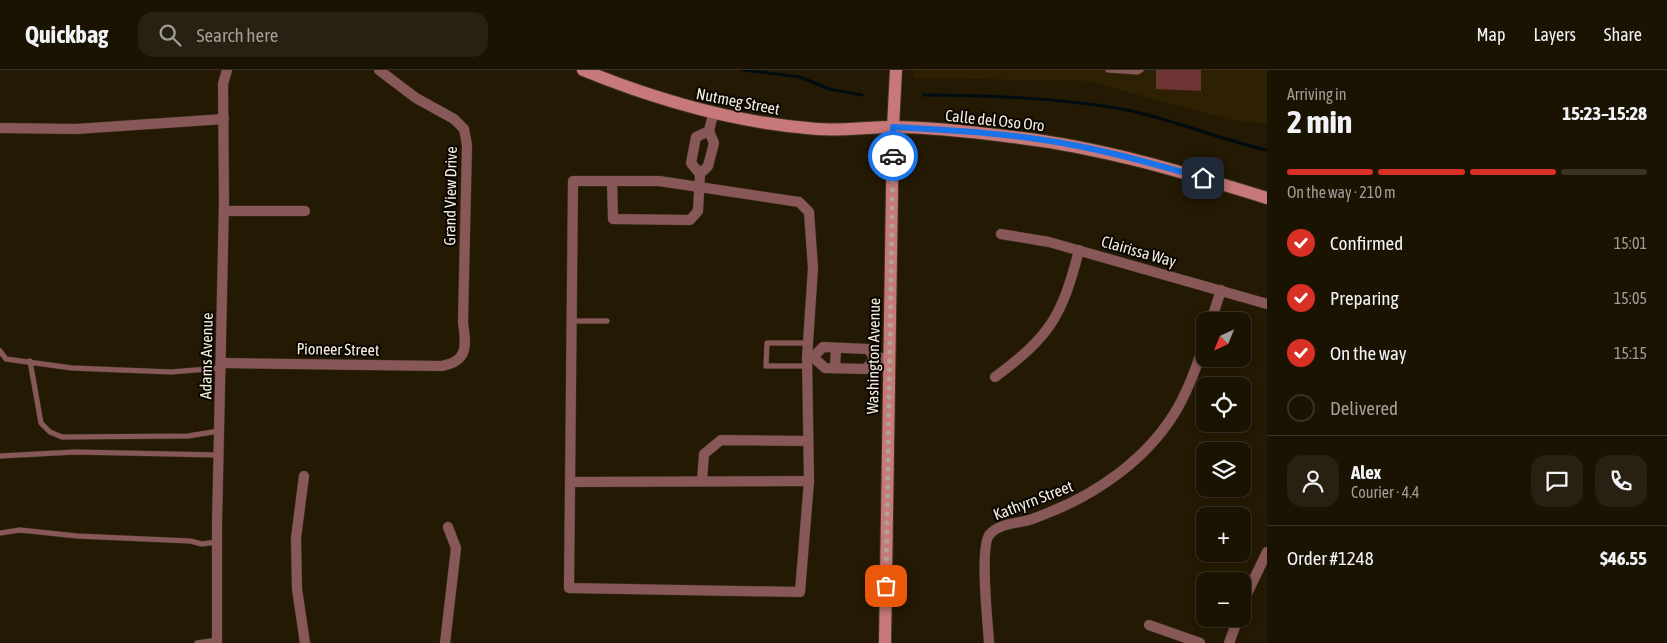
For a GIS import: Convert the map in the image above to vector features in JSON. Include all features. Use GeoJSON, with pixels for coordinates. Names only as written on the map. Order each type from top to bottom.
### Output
{"type":"FeatureCollection","features":[{"type":"Feature","properties":{"kind":"main road","name":"Nutmeg Street"},"geometry":{"type":"LineString","coordinates":[[583,70],[623,86],[712,114],[775,126],[820,130],[893,127]]}},
{"type":"Feature","properties":{"kind":"main road","name":"Washington Avenue"},"geometry":{"type":"LineString","coordinates":[[885,643],[893,127],[896,70]]}},
{"type":"Feature","properties":{"kind":"main road","name":"Calle del Oso Oro"},"geometry":{"type":"LineString","coordinates":[[893,127],[1013,136],[1076,145],[1126,156],[1267,198]]}},
{"type":"Feature","properties":{"kind":"street","name":"Adams Avenue"},"geometry":{"type":"LineString","coordinates":[[217,642],[217,542],[224,212],[223,84],[227,70]]}},
{"type":"Feature","properties":{"kind":"street","name":"Grand View Drive"},"geometry":{"type":"LineString","coordinates":[[379,70],[416,98],[454,119],[464,129],[466,145],[463,322],[465,342],[462,355],[454,364]]}},
{"type":"Feature","properties":{"kind":"street"},"geometry":{"type":"LineString","coordinates":[[700,174],[708,166],[714,143],[708,131],[712,114]]}},
{"type":"Feature","properties":{"kind":"street"},"geometry":{"type":"LineString","coordinates":[[0,128],[76,129],[224,119]]}},
{"type":"Feature","properties":{"kind":"street"},"geometry":{"type":"LineString","coordinates":[[612,181],[613,219],[690,220],[698,211],[700,186],[700,174],[691,163],[696,137],[708,131]]}},
{"type":"Feature","properties":{"kind":"street"},"geometry":{"type":"LineString","coordinates":[[694,150],[711,155]]}},
{"type":"Feature","properties":{"kind":"street"},"geometry":{"type":"LineString","coordinates":[[659,180],[700,186],[799,202],[809,212],[813,268],[807,343],[809,360],[809,481],[800,592],[568,588],[572,181],[612,181],[659,180]]}},
{"type":"Feature","properties":{"kind":"street"},"geometry":{"type":"LineString","coordinates":[[224,212],[306,211]]}},
{"type":"Feature","properties":{"kind":"street","name":"Clairissa Way"},"geometry":{"type":"LineString","coordinates":[[1001,234],[1049,242],[1267,304]]}},
{"type":"Feature","properties":{"kind":"street"},"geometry":{"type":"LineString","coordinates":[[995,377],[1041,338],[1056,318],[1069,287],[1079,250]]}},
{"type":"Feature","properties":{"kind":"street"},"geometry":{"type":"LineString","coordinates":[[1214,312],[1221,290]]}},
{"type":"Feature","properties":{"kind":"street"},"geometry":{"type":"LineString","coordinates":[[809,360],[823,347],[868,349],[875,358]]}},
{"type":"Feature","properties":{"kind":"street"},"geometry":{"type":"LineString","coordinates":[[835,368],[836,348]]}},
{"type":"Feature","properties":{"kind":"street"},"geometry":{"type":"LineString","coordinates":[[875,358],[890,358]]}},
{"type":"Feature","properties":{"kind":"street"},"geometry":{"type":"LineString","coordinates":[[809,360],[825,368],[866,369],[875,358]]}},
{"type":"Feature","properties":{"kind":"street","name":"Pioneer Street"},"geometry":{"type":"LineString","coordinates":[[221,366],[442,366],[454,364]]}},
{"type":"Feature","properties":{"kind":"street","name":"Kathyrn Street"},"geometry":{"type":"LineString","coordinates":[[989,643],[985,582],[986,544],[989,534],[1002,525],[1030,520],[1076,502],[1115,477],[1152,442],[1174,416],[1185,395],[1196,365]]}},
{"type":"Feature","properties":{"kind":"street"},"geometry":{"type":"LineString","coordinates":[[702,481],[704,454],[720,440],[808,441]]}},
{"type":"Feature","properties":{"kind":"street"},"geometry":{"type":"LineString","coordinates":[[304,476],[296,538],[297,589],[305,643]]}},
{"type":"Feature","properties":{"kind":"street"},"geometry":{"type":"LineString","coordinates":[[570,482],[809,481]]}},
{"type":"Feature","properties":{"kind":"street"},"geometry":{"type":"LineString","coordinates":[[445,643],[456,548],[448,527]]}},
{"type":"Feature","properties":{"kind":"street"},"geometry":{"type":"LineString","coordinates":[[1251,585],[1267,552]]}},
{"type":"Feature","properties":{"kind":"street"},"geometry":{"type":"LineString","coordinates":[[1149,624],[1200,643]]}},
{"type":"Feature","properties":{"kind":"street"},"geometry":{"type":"LineString","coordinates":[[1229,643],[1235,627]]}},
{"type":"Feature","properties":{"kind":"lane"},"geometry":{"type":"LineString","coordinates":[[1108,70],[1138,72],[1141,70]]}},
{"type":"Feature","properties":{"kind":"lane"},"geometry":{"type":"LineString","coordinates":[[571,321],[607,321]]}},
{"type":"Feature","properties":{"kind":"lane"},"geometry":{"type":"LineString","coordinates":[[807,343],[767,343],[766,366],[809,360]]}},
{"type":"Feature","properties":{"kind":"lane"},"geometry":{"type":"LineString","coordinates":[[0,351],[6,359],[72,368],[186,372],[206,367],[221,366]]}},
{"type":"Feature","properties":{"kind":"lane"},"geometry":{"type":"LineString","coordinates":[[30,361],[42,423],[50,432],[62,436],[188,436],[219,431]]}},
{"type":"Feature","properties":{"kind":"lane"},"geometry":{"type":"LineString","coordinates":[[0,456],[75,452],[219,455]]}},
{"type":"Feature","properties":{"kind":"lane"},"geometry":{"type":"LineString","coordinates":[[0,533],[20,530],[77,536],[190,541],[202,544],[217,542]]}},
{"type":"Feature","properties":{"kind":"lane"},"geometry":{"type":"LineString","coordinates":[[197,643],[217,642]]}},
{"type":"Feature","properties":{"kind":"shaded area"},"geometry":{"type":"Polygon","coordinates":[[[914,70],[1267,70],[1267,124],[1231,120],[1087,81],[914,78],[914,70]]]}},
{"type":"Feature","properties":{"kind":"building"},"geometry":{"type":"Polygon","coordinates":[[[1156,70],[1201,70],[1201,91],[1156,89],[1156,70]]]}},
{"type":"Feature","properties":{"kind":"waterway"},"geometry":{"type":"LineString","coordinates":[[743,70],[800,77],[829,89],[862,95]]}},
{"type":"Feature","properties":{"kind":"waterway"},"geometry":{"type":"LineString","coordinates":[[924,95],[1021,98],[1117,108],[1155,117],[1267,150]]}},
{"type":"Feature","properties":{"kind":"way so far"},"geometry":{"type":"LineString","coordinates":[[886,586],[893,156]]}},
{"type":"Feature","properties":{"kind":"route"},"geometry":{"type":"LineString","coordinates":[[893,156],[893,127],[919,128],[1013,136],[1076,145],[1126,156],[1203,178]]}}]}
